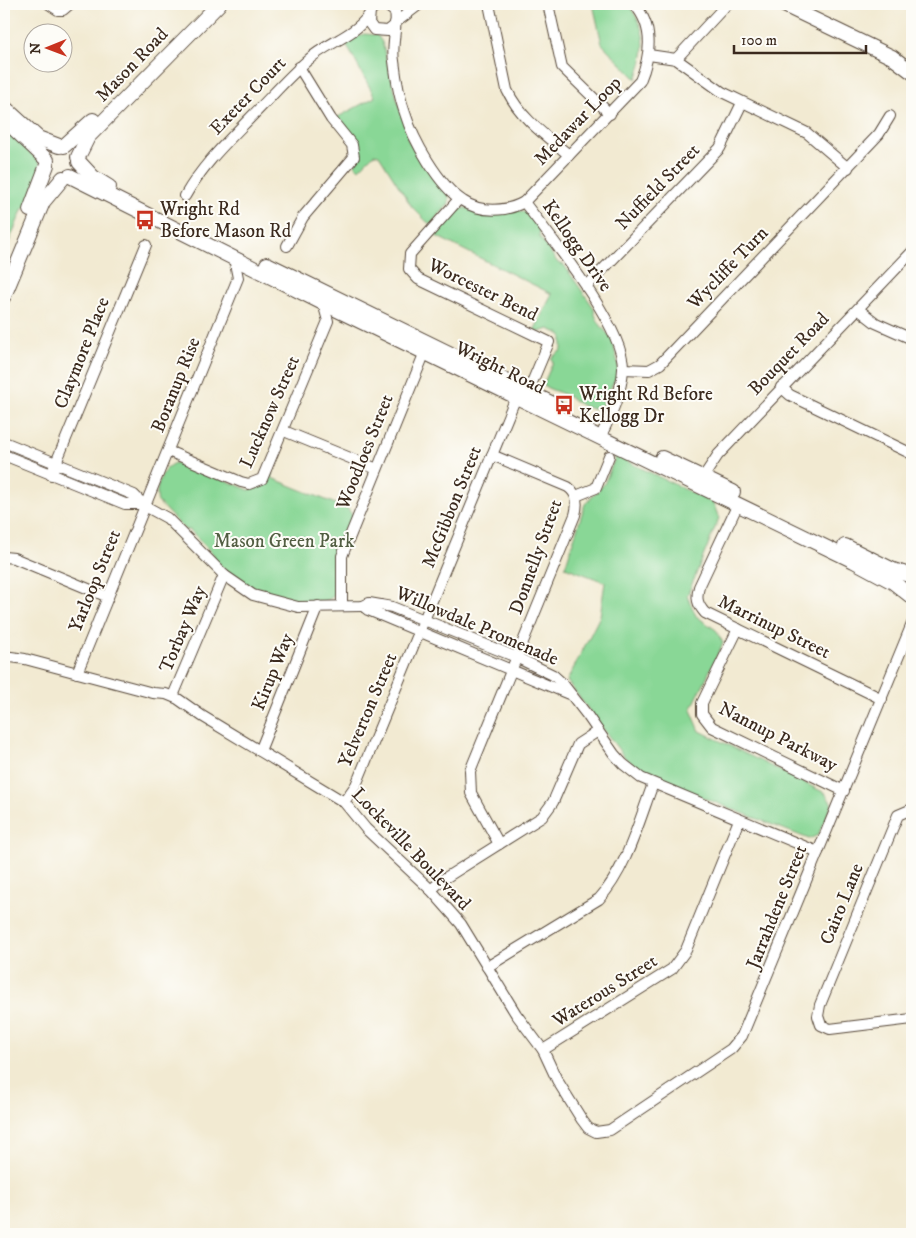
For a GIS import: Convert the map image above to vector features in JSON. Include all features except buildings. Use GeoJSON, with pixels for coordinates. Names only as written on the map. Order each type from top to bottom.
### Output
{"type":"FeatureCollection","features":[{"type":"Feature","properties":{"kind":"main road","name":"Mason Road"},"geometry":{"type":"LineString","coordinates":[[61,146],[91,122],[206,4]]}},
{"type":"Feature","properties":{"kind":"main road","name":"Mason Road"},"geometry":{"type":"LineString","coordinates":[[78,159],[88,137],[219,4]]}},
{"type":"Feature","properties":{"kind":"main road"},"geometry":{"type":"LineString","coordinates":[[782,4],[892,56],[912,72]]}},
{"type":"Feature","properties":{"kind":"main road"},"geometry":{"type":"LineString","coordinates":[[4,107],[38,138],[72,149],[78,159],[76,170],[43,202],[4,296]]}},
{"type":"Feature","properties":{"kind":"main road"},"geometry":{"type":"LineString","coordinates":[[4,119],[47,163],[53,174],[67,177]]}},
{"type":"Feature","properties":{"kind":"main road"},"geometry":{"type":"LineString","coordinates":[[4,272],[51,152],[61,146]]}},
{"type":"Feature","properties":{"kind":"main road","name":"Wright Road"},"geometry":{"type":"LineString","coordinates":[[78,159],[93,177],[109,187],[426,348],[700,481],[893,570],[912,576]]}},
{"type":"Feature","properties":{"kind":"main road","name":"Wright Road"},"geometry":{"type":"LineString","coordinates":[[67,177],[344,314],[426,348]]}},
{"type":"Feature","properties":{"kind":"main road","name":"Wright Road"},"geometry":{"type":"LineString","coordinates":[[700,481],[738,504],[885,577],[912,596]]}},
{"type":"Feature","properties":{"kind":"main road"},"geometry":{"type":"LineString","coordinates":[[912,586],[912,596]]}},
{"type":"Feature","properties":{"kind":"street"},"geometry":{"type":"LineString","coordinates":[[49,4],[58,10],[64,10],[70,4]]}},
{"type":"Feature","properties":{"kind":"street"},"geometry":{"type":"LineString","coordinates":[[418,4],[388,31],[377,31],[369,23],[369,10],[376,6],[418,4]]}},
{"type":"Feature","properties":{"kind":"street"},"geometry":{"type":"LineString","coordinates":[[488,4],[507,90],[512,100],[524,117],[569,156]]}},
{"type":"Feature","properties":{"kind":"street"},"geometry":{"type":"LineString","coordinates":[[548,4],[562,67],[610,114]]}},
{"type":"Feature","properties":{"kind":"street"},"geometry":{"type":"LineString","coordinates":[[676,59],[727,4]]}},
{"type":"Feature","properties":{"kind":"street"},"geometry":{"type":"LineString","coordinates":[[386,5],[395,12],[395,24]]}},
{"type":"Feature","properties":{"kind":"street","name":"Medawar Loop"},"geometry":{"type":"LineString","coordinates":[[524,202],[640,81],[649,55],[647,25],[641,6]]}},
{"type":"Feature","properties":{"kind":"street","name":"Exeter Court"},"geometry":{"type":"LineString","coordinates":[[185,196],[208,162],[299,68],[319,51],[349,35],[359,27],[369,10]]}},
{"type":"Feature","properties":{"kind":"street","name":"Kellogg Drive"},"geometry":{"type":"LineString","coordinates":[[393,58],[395,24]]}},
{"type":"Feature","properties":{"kind":"street","name":"Kellogg Drive"},"geometry":{"type":"LineString","coordinates":[[377,31],[386,41],[393,58],[405,114],[427,159],[459,198],[471,206],[488,210],[507,209],[524,202],[586,287],[614,332],[620,348],[623,369],[613,409],[602,434]]}},
{"type":"Feature","properties":{"kind":"street","name":"Exeter Court"},"geometry":{"type":"LineString","coordinates":[[349,35],[377,31]]}},
{"type":"Feature","properties":{"kind":"street"},"geometry":{"type":"LineString","coordinates":[[649,55],[676,59],[712,86],[742,103],[812,136],[848,168]]}},
{"type":"Feature","properties":{"kind":"street"},"geometry":{"type":"LineString","coordinates":[[287,246],[303,218],[354,158],[352,145],[331,119],[299,68]]}},
{"type":"Feature","properties":{"kind":"street","name":"Nuffield Street"},"geometry":{"type":"LineString","coordinates":[[586,287],[720,148],[742,103]]}},
{"type":"Feature","properties":{"kind":"street","name":"Wycliffe Turn"},"geometry":{"type":"LineString","coordinates":[[623,369],[649,370],[660,364],[848,168],[879,134],[890,116]]}},
{"type":"Feature","properties":{"kind":"street","name":"Worcester Bend"},"geometry":{"type":"LineString","coordinates":[[459,198],[410,254],[410,269],[418,279],[549,342],[522,394]]}},
{"type":"Feature","properties":{"kind":"street","name":"Claymore Place"},"geometry":{"type":"LineString","coordinates":[[51,475],[146,245]]}},
{"type":"Feature","properties":{"kind":"street","name":"Bouquet Road"},"geometry":{"type":"LineString","coordinates":[[700,481],[714,459],[912,252]]}},
{"type":"Feature","properties":{"kind":"street"},"geometry":{"type":"LineString","coordinates":[[234,258],[238,278],[254,268]]}},
{"type":"Feature","properties":{"kind":"street","name":"Boranup Rise"},"geometry":{"type":"LineString","coordinates":[[144,505],[168,451],[238,278]]}},
{"type":"Feature","properties":{"kind":"street"},"geometry":{"type":"LineString","coordinates":[[322,303],[328,321],[344,314]]}},
{"type":"Feature","properties":{"kind":"street"},"geometry":{"type":"LineString","coordinates":[[858,309],[876,324],[912,339]]}},
{"type":"Feature","properties":{"kind":"street","name":"Lucknow Street"},"geometry":{"type":"LineString","coordinates":[[168,451],[241,482],[253,483],[262,479],[284,431],[328,321]]}},
{"type":"Feature","properties":{"kind":"street","name":"Woodloes Street"},"geometry":{"type":"LineString","coordinates":[[342,605],[342,556],[426,348]]}},
{"type":"Feature","properties":{"kind":"street"},"geometry":{"type":"LineString","coordinates":[[781,387],[790,395],[912,454]]}},
{"type":"Feature","properties":{"kind":"street","name":"McGibbon Street"},"geometry":{"type":"LineString","coordinates":[[420,630],[492,455],[522,394]]}},
{"type":"Feature","properties":{"kind":"street"},"geometry":{"type":"LineString","coordinates":[[284,431],[377,469]]}},
{"type":"Feature","properties":{"kind":"street","name":"Willowdale Promenade"},"geometry":{"type":"LineString","coordinates":[[4,442],[134,495],[144,505],[173,522],[224,575],[253,595],[271,601],[298,606],[363,606],[379,604],[402,610],[516,657],[553,675],[571,695],[623,764],[653,784],[818,852]]}},
{"type":"Feature","properties":{"kind":"street","name":"Willowdale Promenade"},"geometry":{"type":"LineString","coordinates":[[4,455],[125,504],[144,505]]}},
{"type":"Feature","properties":{"kind":"street","name":"Donnelly Street"},"geometry":{"type":"LineString","coordinates":[[492,455],[568,486],[576,496],[574,515],[473,761],[469,779],[475,800],[499,844]]}},
{"type":"Feature","properties":{"kind":"street","name":"Donnelly Street"},"geometry":{"type":"LineString","coordinates":[[576,496],[596,488],[610,456]]}},
{"type":"Feature","properties":{"kind":"street","name":"Marrinup Street"},"geometry":{"type":"LineString","coordinates":[[738,504],[699,587],[697,600],[704,613],[882,699]]}},
{"type":"Feature","properties":{"kind":"street","name":"Yarloop Street"},"geometry":{"type":"LineString","coordinates":[[77,673],[144,505]]}},
{"type":"Feature","properties":{"kind":"street"},"geometry":{"type":"LineString","coordinates":[[4,557],[14,558],[108,597]]}},
{"type":"Feature","properties":{"kind":"street","name":"Torbay Way"},"geometry":{"type":"LineString","coordinates":[[173,696],[224,575]]}},
{"type":"Feature","properties":{"kind":"street","name":"Kirup Way"},"geometry":{"type":"LineString","coordinates":[[260,750],[318,606]]}},
{"type":"Feature","properties":{"kind":"street","name":"Willowdale Promenade"},"geometry":{"type":"LineString","coordinates":[[363,606],[368,610],[511,668],[571,695]]}},
{"type":"Feature","properties":{"kind":"street","name":"Jarrahdene Street"},"geometry":{"type":"LineString","coordinates":[[593,1131],[610,1130],[731,1049],[739,1041],[912,624]]}},
{"type":"Feature","properties":{"kind":"street","name":"Nannup Parkway"},"geometry":{"type":"LineString","coordinates":[[738,629],[702,703],[704,719],[712,727],[844,791]]}},
{"type":"Feature","properties":{"kind":"street","name":"Yelverton Street"},"geometry":{"type":"LineString","coordinates":[[344,802],[356,785],[420,630]]}},
{"type":"Feature","properties":{"kind":"street","name":"Lockeville Boulevard"},"geometry":{"type":"LineString","coordinates":[[4,656],[153,693],[173,696],[202,716],[344,802],[366,829],[431,890],[461,924],[516,1014],[543,1050],[562,1088],[582,1120],[593,1131]]}},
{"type":"Feature","properties":{"kind":"street"},"geometry":{"type":"LineString","coordinates":[[431,890],[442,880],[542,817],[553,802],[578,744],[598,731]]}},
{"type":"Feature","properties":{"kind":"street"},"geometry":{"type":"LineString","coordinates":[[487,967],[599,899],[615,878],[653,784]]}},
{"type":"Feature","properties":{"kind":"street","name":"Cairo Lane"},"geometry":{"type":"LineString","coordinates":[[912,809],[903,811],[898,815],[820,1005],[818,1016],[820,1023],[826,1028],[834,1029],[912,1019]]}},
{"type":"Feature","properties":{"kind":"street","name":"Waterous Street"},"geometry":{"type":"LineString","coordinates":[[543,1050],[672,969],[686,950],[739,820]]}},
{"type":"Feature","properties":{"kind":"green space"},"geometry":{"type":"Polygon","coordinates":[[[593,4],[628,4],[634,13],[639,22],[644,40],[644,49],[636,79],[602,44],[593,4]]]}},
{"type":"Feature","properties":{"kind":"green space"},"geometry":{"type":"Polygon","coordinates":[[[364,34],[377,35],[382,42],[400,110],[408,132],[407,138],[423,166],[429,170],[449,194],[449,204],[430,225],[412,207],[379,155],[374,154],[359,169],[355,165],[357,158],[356,145],[336,118],[375,97],[346,44],[346,41],[364,34]]]}},
{"type":"Feature","properties":{"kind":"green space"},"geometry":{"type":"Polygon","coordinates":[[[4,129],[41,165],[27,206],[23,208],[6,249],[7,254],[4,262],[4,129]]]}},
{"type":"Feature","properties":{"kind":"green space"},"geometry":{"type":"Polygon","coordinates":[[[463,208],[518,210],[526,213],[540,230],[539,236],[558,263],[564,265],[594,308],[595,315],[600,324],[611,336],[618,363],[618,374],[601,406],[596,408],[586,407],[543,385],[553,362],[551,358],[562,350],[562,335],[549,329],[539,332],[534,331],[552,294],[436,236],[455,212],[463,208]]]}},
{"type":"Feature","properties":{"kind":"green space"},"geometry":{"type":"Polygon","coordinates":[[[616,456],[713,503],[719,518],[687,596],[696,616],[716,630],[723,643],[691,710],[700,731],[825,793],[832,804],[818,835],[809,839],[655,779],[625,758],[567,681],[600,616],[605,582],[565,567],[585,504],[604,484],[616,456]]]}},
{"type":"Feature","properties":{"kind":"green space","name":"Mason Green Park"},"geometry":{"type":"Polygon","coordinates":[[[175,463],[185,464],[249,490],[260,487],[274,472],[272,478],[348,509],[353,516],[339,551],[337,566],[338,587],[333,596],[318,602],[289,600],[274,597],[259,588],[249,588],[235,580],[214,559],[214,555],[190,530],[185,530],[158,502],[157,491],[160,479],[166,469],[175,463]]]}},
{"type":"Feature","properties":{"kind":"place","name":"Wright Rd Before Mason Rd"},"geometry":{"type":"Point","coordinates":[145,220]}},
{"type":"Feature","properties":{"kind":"place","name":"Wright Rd Before Kellogg Dr"},"geometry":{"type":"Point","coordinates":[564,405]}}]}
